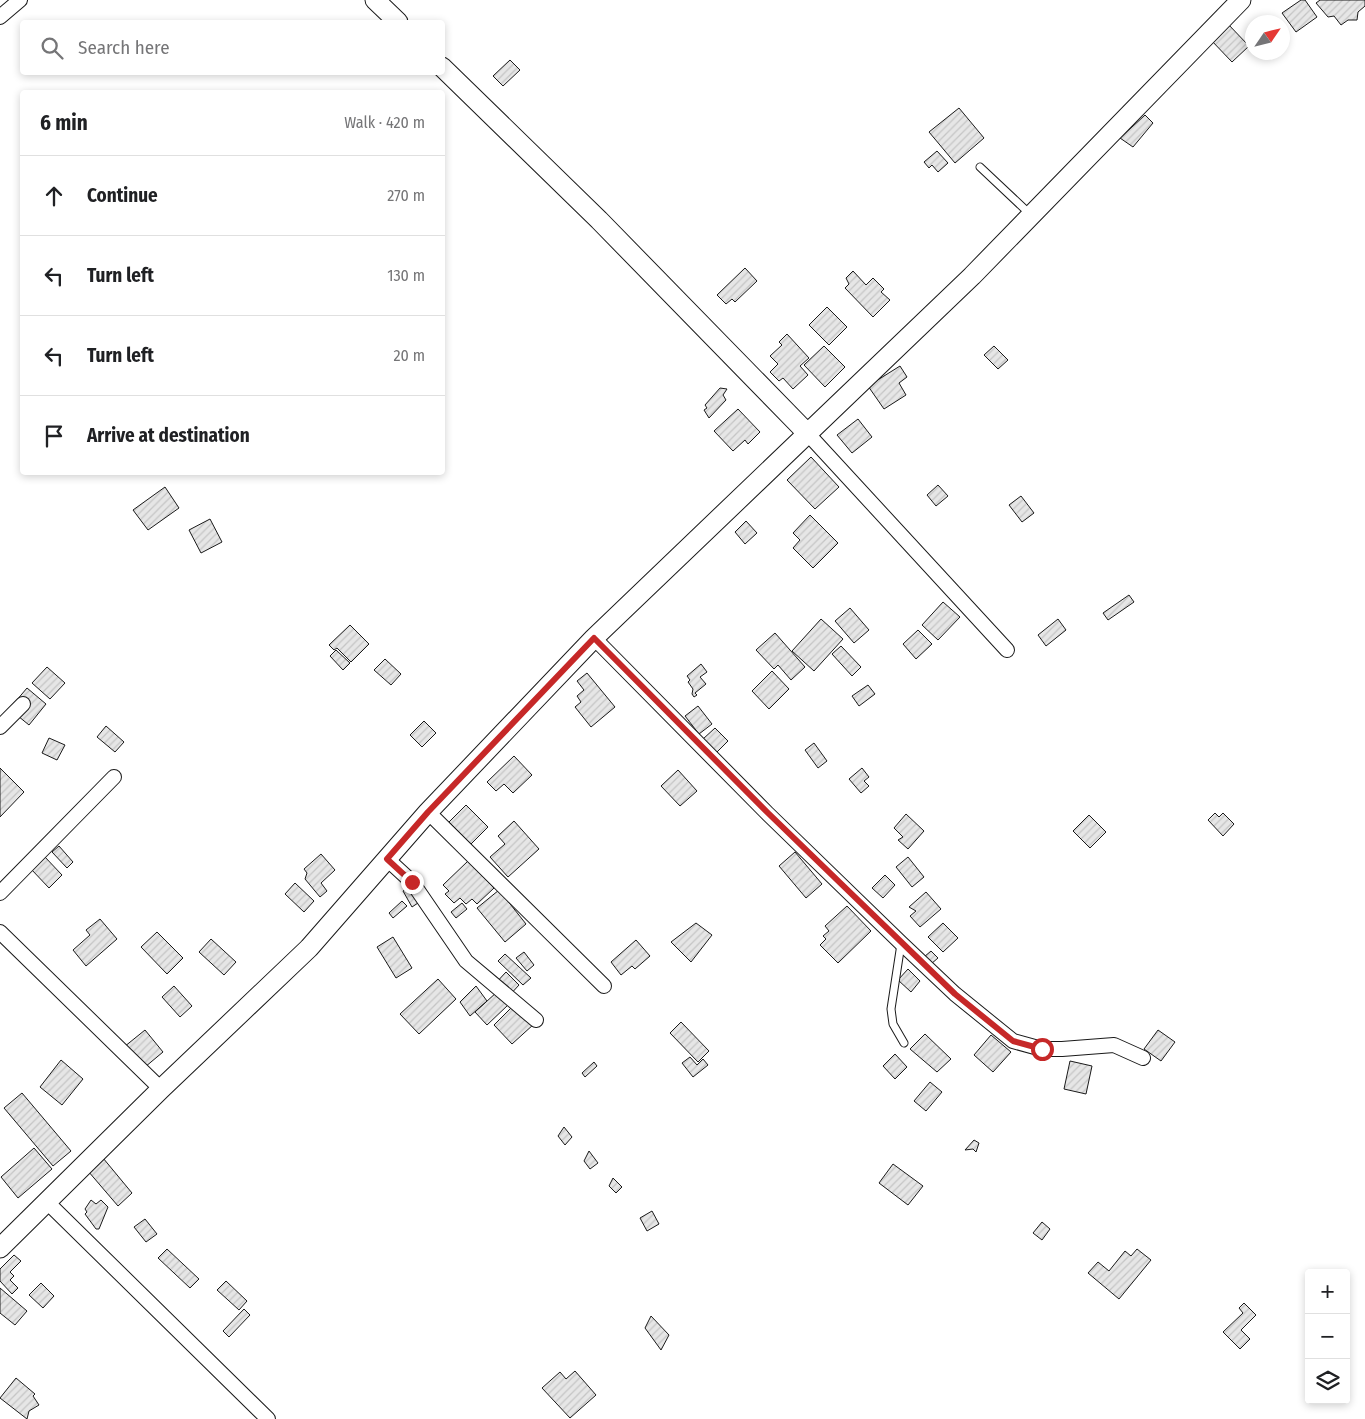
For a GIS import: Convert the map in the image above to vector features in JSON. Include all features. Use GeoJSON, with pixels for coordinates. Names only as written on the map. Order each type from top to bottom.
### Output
{"type":"FeatureCollection","features":[{"type":"Feature","properties":{"kind":"street"},"geometry":{"type":"LineString","coordinates":[[0,17],[20,0]]}},
{"type":"Feature","properties":{"kind":"street"},"geometry":{"type":"LineString","coordinates":[[375,0],[396,20]]}},
{"type":"Feature","properties":{"kind":"street"},"geometry":{"type":"LineString","coordinates":[[0,1248],[161,1089],[309,948],[428,812],[594,638],[972,276],[1241,0]]}},
{"type":"Feature","properties":{"kind":"street"},"geometry":{"type":"LineString","coordinates":[[445,70],[599,220],[808,434],[1007,650]]}},
{"type":"Feature","properties":{"kind":"street"},"geometry":{"type":"LineString","coordinates":[[594,638],[768,813],[901,943],[955,994],[1013,1041],[1042,1049],[1114,1045],[1143,1058]]}},
{"type":"Feature","properties":{"kind":"street"},"geometry":{"type":"LineString","coordinates":[[0,727],[23,704]]}},
{"type":"Feature","properties":{"kind":"street"},"geometry":{"type":"LineString","coordinates":[[0,893],[114,777]]}},
{"type":"Feature","properties":{"kind":"street"},"geometry":{"type":"LineString","coordinates":[[428,812],[604,986]]}},
{"type":"Feature","properties":{"kind":"street"},"geometry":{"type":"LineString","coordinates":[[387,859],[412,882],[466,961],[536,1020]]}},
{"type":"Feature","properties":{"kind":"street"},"geometry":{"type":"LineString","coordinates":[[0,932],[161,1089]]}},
{"type":"Feature","properties":{"kind":"street"},"geometry":{"type":"LineString","coordinates":[[46,1201],[268,1419]]}},
{"type":"Feature","properties":{"kind":"lane"},"geometry":{"type":"LineString","coordinates":[[980,167],[1031,215]]}},
{"type":"Feature","properties":{"kind":"lane"},"geometry":{"type":"LineString","coordinates":[[901,943],[891,1009],[893,1024],[904,1043]]}},
{"type":"Feature","properties":{"kind":"building"},"geometry":{"type":"Polygon","coordinates":[[[1301,0],[1305,0],[1317,17],[1296,32],[1290,24],[1290,15],[1283,15],[1282,13],[1301,0]]]}},
{"type":"Feature","properties":{"kind":"building"},"geometry":{"type":"Polygon","coordinates":[[[1320,0],[1365,0],[1365,6],[1358,12],[1357,20],[1348,20],[1341,25],[1334,16],[1328,17],[1316,3],[1320,0]]]}},
{"type":"Feature","properties":{"kind":"building"},"geometry":{"type":"Polygon","coordinates":[[[1227,23],[1245,42],[1245,50],[1232,62],[1210,39],[1227,23]]]}},
{"type":"Feature","properties":{"kind":"building"},"geometry":{"type":"Polygon","coordinates":[[[510,60],[520,70],[503,86],[493,76],[510,60]]]}},
{"type":"Feature","properties":{"kind":"building"},"geometry":{"type":"Polygon","coordinates":[[[959,108],[984,138],[955,163],[929,132],[959,108]]]}},
{"type":"Feature","properties":{"kind":"building"},"geometry":{"type":"Polygon","coordinates":[[[1145,115],[1153,123],[1133,147],[1120,138],[1145,115]]]}},
{"type":"Feature","properties":{"kind":"building"},"geometry":{"type":"Polygon","coordinates":[[[937,151],[948,163],[938,172],[932,165],[929,168],[924,162],[937,151]]]}},
{"type":"Feature","properties":{"kind":"building"},"geometry":{"type":"Polygon","coordinates":[[[745,268],[757,281],[735,302],[732,299],[726,304],[717,295],[745,268]]]}},
{"type":"Feature","properties":{"kind":"building"},"geometry":{"type":"Polygon","coordinates":[[[853,271],[866,285],[873,278],[884,289],[881,292],[890,300],[873,317],[845,288],[849,284],[846,278],[853,271]]]}},
{"type":"Feature","properties":{"kind":"building"},"geometry":{"type":"Polygon","coordinates":[[[827,307],[847,327],[829,345],[809,325],[827,307]]]}},
{"type":"Feature","properties":{"kind":"building"},"geometry":{"type":"Polygon","coordinates":[[[787,334],[809,358],[800,366],[808,375],[793,389],[783,378],[779,381],[770,372],[778,364],[770,356],[782,345],[779,342],[787,334]]]}},
{"type":"Feature","properties":{"kind":"building"},"geometry":{"type":"Polygon","coordinates":[[[824,346],[845,367],[825,387],[804,365],[824,346]]]}},
{"type":"Feature","properties":{"kind":"building"},"geometry":{"type":"Polygon","coordinates":[[[994,346],[1008,360],[998,369],[984,355],[994,346]]]}},
{"type":"Feature","properties":{"kind":"building"},"geometry":{"type":"Polygon","coordinates":[[[900,366],[907,377],[899,383],[906,395],[884,409],[868,386],[900,366]]]}},
{"type":"Feature","properties":{"kind":"building"},"geometry":{"type":"Polygon","coordinates":[[[720,388],[727,389],[723,395],[726,400],[709,418],[704,410],[707,408],[705,405],[720,388]]]}},
{"type":"Feature","properties":{"kind":"building"},"geometry":{"type":"Polygon","coordinates":[[[738,409],[760,432],[748,444],[745,440],[733,451],[714,431],[738,409]]]}},
{"type":"Feature","properties":{"kind":"building"},"geometry":{"type":"Polygon","coordinates":[[[858,419],[872,437],[852,453],[837,435],[858,419]]]}},
{"type":"Feature","properties":{"kind":"building"},"geometry":{"type":"Polygon","coordinates":[[[811,457],[839,487],[815,509],[787,480],[811,457]]]}},
{"type":"Feature","properties":{"kind":"building"},"geometry":{"type":"Polygon","coordinates":[[[938,485],[948,496],[936,506],[927,495],[938,485]]]}},
{"type":"Feature","properties":{"kind":"building"},"geometry":{"type":"Polygon","coordinates":[[[165,487],[179,508],[148,530],[133,510],[165,487]]]}},
{"type":"Feature","properties":{"kind":"building"},"geometry":{"type":"Polygon","coordinates":[[[1021,496],[1034,513],[1022,522],[1009,505],[1021,496]]]}},
{"type":"Feature","properties":{"kind":"building"},"geometry":{"type":"Polygon","coordinates":[[[810,515],[838,543],[813,568],[793,548],[800,540],[793,533],[810,515]]]}},
{"type":"Feature","properties":{"kind":"building"},"geometry":{"type":"Polygon","coordinates":[[[210,519],[222,542],[201,553],[189,530],[210,519]]]}},
{"type":"Feature","properties":{"kind":"building"},"geometry":{"type":"Polygon","coordinates":[[[746,521],[757,533],[745,544],[735,532],[746,521]]]}},
{"type":"Feature","properties":{"kind":"building"},"geometry":{"type":"Polygon","coordinates":[[[1129,595],[1134,602],[1108,620],[1103,613],[1129,595]]]}},
{"type":"Feature","properties":{"kind":"building"},"geometry":{"type":"Polygon","coordinates":[[[943,602],[960,617],[938,640],[922,625],[943,602]]]}},
{"type":"Feature","properties":{"kind":"building"},"geometry":{"type":"Polygon","coordinates":[[[850,608],[869,630],[854,643],[835,621],[850,608]]]}},
{"type":"Feature","properties":{"kind":"building"},"geometry":{"type":"Polygon","coordinates":[[[821,619],[843,639],[814,671],[792,651],[821,619]]]}},
{"type":"Feature","properties":{"kind":"building"},"geometry":{"type":"Polygon","coordinates":[[[1058,619],[1066,630],[1046,646],[1038,635],[1058,619]]]}},
{"type":"Feature","properties":{"kind":"building"},"geometry":{"type":"Polygon","coordinates":[[[350,625],[369,644],[351,662],[337,648],[334,650],[329,645],[350,625]]]}},
{"type":"Feature","properties":{"kind":"building"},"geometry":{"type":"Polygon","coordinates":[[[918,630],[932,644],[916,659],[903,644],[918,630]]]}},
{"type":"Feature","properties":{"kind":"building"},"geometry":{"type":"Polygon","coordinates":[[[775,633],[805,667],[791,680],[778,665],[774,669],[756,650],[775,633]]]}},
{"type":"Feature","properties":{"kind":"building"},"geometry":{"type":"Polygon","coordinates":[[[841,646],[861,667],[852,676],[832,654],[841,646]]]}},
{"type":"Feature","properties":{"kind":"building"},"geometry":{"type":"Polygon","coordinates":[[[336,650],[350,663],[343,670],[330,656],[336,650]]]}},
{"type":"Feature","properties":{"kind":"building"},"geometry":{"type":"Polygon","coordinates":[[[385,659],[401,674],[391,685],[374,670],[385,659]]]}},
{"type":"Feature","properties":{"kind":"building"},"geometry":{"type":"Polygon","coordinates":[[[701,664],[707,672],[700,677],[706,684],[695,693],[697,695],[694,697],[692,694],[693,689],[688,682],[690,680],[687,676],[701,664]]]}},
{"type":"Feature","properties":{"kind":"building"},"geometry":{"type":"Polygon","coordinates":[[[47,667],[65,683],[50,699],[32,683],[47,667]]]}},
{"type":"Feature","properties":{"kind":"building"},"geometry":{"type":"Polygon","coordinates":[[[772,671],[789,689],[769,709],[752,691],[772,671]]]}},
{"type":"Feature","properties":{"kind":"building"},"geometry":{"type":"Polygon","coordinates":[[[587,673],[615,707],[591,727],[575,707],[581,702],[577,696],[584,690],[577,681],[587,673]]]}},
{"type":"Feature","properties":{"kind":"building"},"geometry":{"type":"Polygon","coordinates":[[[868,685],[875,694],[859,706],[852,696],[868,685]]]}},
{"type":"Feature","properties":{"kind":"building"},"geometry":{"type":"Polygon","coordinates":[[[27,688],[46,704],[29,725],[18,716],[16,701],[27,688]]]}},
{"type":"Feature","properties":{"kind":"building"},"geometry":{"type":"Polygon","coordinates":[[[698,706],[712,724],[699,734],[685,716],[698,706]]]}},
{"type":"Feature","properties":{"kind":"building"},"geometry":{"type":"Polygon","coordinates":[[[424,721],[436,733],[422,747],[410,735],[424,721]]]}},
{"type":"Feature","properties":{"kind":"building"},"geometry":{"type":"Polygon","coordinates":[[[106,726],[124,742],[115,752],[97,737],[106,726]]]}},
{"type":"Feature","properties":{"kind":"building"},"geometry":{"type":"Polygon","coordinates":[[[715,728],[728,741],[716,753],[703,739],[715,728]]]}},
{"type":"Feature","properties":{"kind":"building"},"geometry":{"type":"Polygon","coordinates":[[[49,738],[65,745],[57,760],[42,753],[49,738]]]}},
{"type":"Feature","properties":{"kind":"building"},"geometry":{"type":"Polygon","coordinates":[[[814,743],[827,761],[818,768],[805,750],[814,743]]]}},
{"type":"Feature","properties":{"kind":"building"},"geometry":{"type":"Polygon","coordinates":[[[514,756],[532,775],[513,793],[504,784],[496,791],[487,782],[514,756]]]}},
{"type":"Feature","properties":{"kind":"building"},"geometry":{"type":"Polygon","coordinates":[[[0,768],[24,792],[0,817],[0,768]]]}},
{"type":"Feature","properties":{"kind":"building"},"geometry":{"type":"Polygon","coordinates":[[[862,768],[869,777],[864,781],[869,786],[861,793],[849,779],[862,768]]]}},
{"type":"Feature","properties":{"kind":"building"},"geometry":{"type":"Polygon","coordinates":[[[678,770],[697,791],[680,806],[661,786],[678,770]]]}},
{"type":"Feature","properties":{"kind":"building"},"geometry":{"type":"Polygon","coordinates":[[[466,805],[488,827],[471,844],[449,822],[466,805]]]}},
{"type":"Feature","properties":{"kind":"building"},"geometry":{"type":"Polygon","coordinates":[[[1215,813],[1219,817],[1223,813],[1234,824],[1223,836],[1208,820],[1215,813]]]}},
{"type":"Feature","properties":{"kind":"building"},"geometry":{"type":"Polygon","coordinates":[[[906,814],[924,831],[908,849],[898,840],[903,837],[894,828],[906,814]]]}},
{"type":"Feature","properties":{"kind":"building"},"geometry":{"type":"Polygon","coordinates":[[[1089,815],[1106,832],[1090,848],[1073,831],[1089,815]]]}},
{"type":"Feature","properties":{"kind":"building"},"geometry":{"type":"Polygon","coordinates":[[[514,821],[539,849],[508,877],[490,857],[505,844],[498,836],[514,821]]]}},
{"type":"Feature","properties":{"kind":"building"},"geometry":{"type":"Polygon","coordinates":[[[59,846],[73,862],[67,868],[52,852],[59,846]]]}},
{"type":"Feature","properties":{"kind":"building"},"geometry":{"type":"Polygon","coordinates":[[[795,852],[822,884],[806,898],[779,866],[795,852]]]}},
{"type":"Feature","properties":{"kind":"building"},"geometry":{"type":"Polygon","coordinates":[[[321,854],[335,870],[321,883],[327,891],[320,897],[305,879],[307,873],[304,869],[321,854]]]}},
{"type":"Feature","properties":{"kind":"building"},"geometry":{"type":"Polygon","coordinates":[[[44,856],[62,875],[49,888],[31,869],[44,856]]]}},
{"type":"Feature","properties":{"kind":"building"},"geometry":{"type":"Polygon","coordinates":[[[908,857],[924,877],[912,887],[896,867],[908,857]]]}},
{"type":"Feature","properties":{"kind":"building"},"geometry":{"type":"Polygon","coordinates":[[[468,861],[494,888],[477,904],[472,899],[466,904],[460,898],[454,903],[445,894],[449,891],[443,885],[468,861]]]}},
{"type":"Feature","properties":{"kind":"building"},"geometry":{"type":"Polygon","coordinates":[[[885,875],[895,885],[883,898],[872,888],[885,875]]]}},
{"type":"Feature","properties":{"kind":"building"},"geometry":{"type":"Polygon","coordinates":[[[295,883],[314,901],[304,912],[285,894],[295,883]]]}},
{"type":"Feature","properties":{"kind":"building"},"geometry":{"type":"Polygon","coordinates":[[[413,885],[421,901],[412,907],[403,891],[413,885]]]}},
{"type":"Feature","properties":{"kind":"building"},"geometry":{"type":"Polygon","coordinates":[[[499,890],[526,924],[505,942],[477,908],[499,890]]]}},
{"type":"Feature","properties":{"kind":"building"},"geometry":{"type":"Polygon","coordinates":[[[926,892],[941,909],[920,927],[910,916],[916,911],[909,907],[926,892]]]}},
{"type":"Feature","properties":{"kind":"building"},"geometry":{"type":"Polygon","coordinates":[[[402,901],[407,906],[393,918],[389,913],[402,901]]]}},
{"type":"Feature","properties":{"kind":"building"},"geometry":{"type":"Polygon","coordinates":[[[462,903],[467,909],[456,918],[451,912],[462,903]]]}},
{"type":"Feature","properties":{"kind":"building"},"geometry":{"type":"Polygon","coordinates":[[[847,906],[871,931],[838,963],[820,945],[826,939],[823,936],[829,931],[825,926],[847,906]]]}},
{"type":"Feature","properties":{"kind":"building"},"geometry":{"type":"Polygon","coordinates":[[[100,919],[117,939],[86,966],[73,950],[90,935],[86,930],[100,919]]]}},
{"type":"Feature","properties":{"kind":"building"},"geometry":{"type":"Polygon","coordinates":[[[696,923],[712,935],[691,962],[671,942],[696,923]]]}},
{"type":"Feature","properties":{"kind":"building"},"geometry":{"type":"Polygon","coordinates":[[[943,923],[958,938],[943,952],[928,937],[943,923]]]}},
{"type":"Feature","properties":{"kind":"building"},"geometry":{"type":"Polygon","coordinates":[[[157,932],[183,958],[167,974],[141,947],[157,932]]]}},
{"type":"Feature","properties":{"kind":"building"},"geometry":{"type":"Polygon","coordinates":[[[393,937],[412,968],[396,978],[377,947],[393,937]]]}},
{"type":"Feature","properties":{"kind":"building"},"geometry":{"type":"Polygon","coordinates":[[[211,939],[236,962],[224,975],[199,952],[211,939]]]}},
{"type":"Feature","properties":{"kind":"building"},"geometry":{"type":"Polygon","coordinates":[[[636,940],[650,956],[635,969],[632,966],[621,975],[611,962],[636,940]]]}},
{"type":"Feature","properties":{"kind":"building"},"geometry":{"type":"Polygon","coordinates":[[[931,951],[938,958],[931,964],[924,957],[931,951]]]}},
{"type":"Feature","properties":{"kind":"building"},"geometry":{"type":"Polygon","coordinates":[[[524,952],[534,965],[527,971],[516,958],[524,952]]]}},
{"type":"Feature","properties":{"kind":"building"},"geometry":{"type":"Polygon","coordinates":[[[505,954],[531,978],[523,985],[498,961],[505,954]]]}},
{"type":"Feature","properties":{"kind":"building"},"geometry":{"type":"Polygon","coordinates":[[[908,969],[920,981],[911,992],[898,980],[908,969]]]}},
{"type":"Feature","properties":{"kind":"building"},"geometry":{"type":"Polygon","coordinates":[[[506,972],[519,985],[508,997],[494,985],[506,972]]]}},
{"type":"Feature","properties":{"kind":"building"},"geometry":{"type":"Polygon","coordinates":[[[438,979],[456,999],[419,1034],[400,1014],[438,979]]]}},
{"type":"Feature","properties":{"kind":"building"},"geometry":{"type":"Polygon","coordinates":[[[174,986],[192,1006],[180,1017],[162,997],[174,986]]]}},
{"type":"Feature","properties":{"kind":"building"},"geometry":{"type":"Polygon","coordinates":[[[476,986],[487,1001],[470,1016],[460,1002],[476,986]]]}},
{"type":"Feature","properties":{"kind":"building"},"geometry":{"type":"Polygon","coordinates":[[[497,992],[508,1005],[487,1025],[475,1012],[497,992]]]}},
{"type":"Feature","properties":{"kind":"building"},"geometry":{"type":"Polygon","coordinates":[[[515,1004],[534,1024],[512,1044],[494,1025],[515,1004]]]}},
{"type":"Feature","properties":{"kind":"building"},"geometry":{"type":"Polygon","coordinates":[[[681,1022],[709,1051],[698,1062],[670,1033],[681,1022]]]}},
{"type":"Feature","properties":{"kind":"building"},"geometry":{"type":"Polygon","coordinates":[[[145,1030],[163,1052],[139,1072],[124,1047],[145,1030]]]}},
{"type":"Feature","properties":{"kind":"building"},"geometry":{"type":"Polygon","coordinates":[[[1158,1030],[1175,1042],[1161,1061],[1144,1049],[1158,1030]]]}},
{"type":"Feature","properties":{"kind":"building"},"geometry":{"type":"Polygon","coordinates":[[[925,1034],[951,1059],[937,1072],[910,1049],[925,1034]]]}},
{"type":"Feature","properties":{"kind":"building"},"geometry":{"type":"Polygon","coordinates":[[[991,1035],[1011,1052],[993,1072],[974,1055],[991,1035]]]}},
{"type":"Feature","properties":{"kind":"building"},"geometry":{"type":"Polygon","coordinates":[[[895,1054],[907,1067],[895,1079],[883,1066],[895,1054]]]}},
{"type":"Feature","properties":{"kind":"building"},"geometry":{"type":"Polygon","coordinates":[[[690,1057],[697,1065],[703,1059],[708,1065],[693,1077],[682,1063],[690,1057]]]}},
{"type":"Feature","properties":{"kind":"building"},"geometry":{"type":"Polygon","coordinates":[[[61,1060],[83,1079],[62,1105],[40,1087],[61,1060]]]}},
{"type":"Feature","properties":{"kind":"building"},"geometry":{"type":"Polygon","coordinates":[[[1070,1061],[1092,1066],[1086,1094],[1064,1089],[1070,1061]]]}},
{"type":"Feature","properties":{"kind":"building"},"geometry":{"type":"Polygon","coordinates":[[[594,1062],[597,1066],[585,1077],[582,1073],[594,1062]]]}},
{"type":"Feature","properties":{"kind":"building"},"geometry":{"type":"Polygon","coordinates":[[[930,1082],[942,1092],[926,1111],[914,1101],[930,1082]]]}},
{"type":"Feature","properties":{"kind":"building"},"geometry":{"type":"Polygon","coordinates":[[[22,1093],[71,1151],[53,1166],[4,1108],[22,1093]]]}},
{"type":"Feature","properties":{"kind":"building"},"geometry":{"type":"Polygon","coordinates":[[[564,1127],[572,1137],[565,1145],[558,1136],[564,1127]]]}},
{"type":"Feature","properties":{"kind":"building"},"geometry":{"type":"Polygon","coordinates":[[[974,1140],[979,1143],[976,1152],[973,1149],[965,1150],[974,1140]]]}},
{"type":"Feature","properties":{"kind":"building"},"geometry":{"type":"Polygon","coordinates":[[[34,1148],[52,1169],[18,1198],[1,1177],[34,1148]]]}},
{"type":"Feature","properties":{"kind":"building"},"geometry":{"type":"Polygon","coordinates":[[[589,1151],[598,1163],[590,1169],[584,1161],[589,1151]]]}},
{"type":"Feature","properties":{"kind":"building"},"geometry":{"type":"Polygon","coordinates":[[[103,1158],[132,1193],[118,1206],[88,1171],[103,1158]]]}},
{"type":"Feature","properties":{"kind":"building"},"geometry":{"type":"Polygon","coordinates":[[[893,1164],[923,1186],[908,1205],[879,1183],[893,1164]]]}},
{"type":"Feature","properties":{"kind":"building"},"geometry":{"type":"Polygon","coordinates":[[[613,1178],[622,1187],[616,1193],[609,1186],[613,1178]]]}},
{"type":"Feature","properties":{"kind":"building"},"geometry":{"type":"Polygon","coordinates":[[[91,1200],[96,1204],[101,1200],[108,1207],[99,1229],[96,1229],[85,1214],[87,1212],[85,1209],[91,1200]]]}},
{"type":"Feature","properties":{"kind":"building"},"geometry":{"type":"Polygon","coordinates":[[[652,1211],[659,1224],[647,1231],[640,1218],[652,1211]]]}},
{"type":"Feature","properties":{"kind":"building"},"geometry":{"type":"Polygon","coordinates":[[[145,1219],[157,1234],[146,1242],[134,1227],[145,1219]]]}},
{"type":"Feature","properties":{"kind":"building"},"geometry":{"type":"Polygon","coordinates":[[[1042,1222],[1050,1229],[1042,1240],[1033,1233],[1042,1222]]]}},
{"type":"Feature","properties":{"kind":"building"},"geometry":{"type":"Polygon","coordinates":[[[167,1249],[199,1279],[190,1288],[158,1258],[167,1249]]]}},
{"type":"Feature","properties":{"kind":"building"},"geometry":{"type":"Polygon","coordinates":[[[1137,1249],[1151,1260],[1119,1299],[1088,1273],[1098,1262],[1109,1271],[1125,1251],[1131,1256],[1137,1249]]]}},
{"type":"Feature","properties":{"kind":"building"},"geometry":{"type":"Polygon","coordinates":[[[14,1255],[21,1261],[10,1272],[14,1276],[10,1280],[18,1288],[12,1294],[0,1281],[0,1269],[14,1255]]]}},
{"type":"Feature","properties":{"kind":"building"},"geometry":{"type":"Polygon","coordinates":[[[226,1281],[247,1301],[239,1310],[217,1290],[226,1281]]]}},
{"type":"Feature","properties":{"kind":"building"},"geometry":{"type":"Polygon","coordinates":[[[41,1283],[54,1296],[43,1308],[29,1295],[41,1283]]]}},
{"type":"Feature","properties":{"kind":"building"},"geometry":{"type":"Polygon","coordinates":[[[0,1288],[27,1311],[15,1325],[0,1313],[0,1288]]]}},
{"type":"Feature","properties":{"kind":"building"},"geometry":{"type":"Polygon","coordinates":[[[1244,1303],[1256,1315],[1241,1330],[1250,1339],[1240,1349],[1223,1332],[1243,1313],[1239,1308],[1244,1303]]]}},
{"type":"Feature","properties":{"kind":"building"},"geometry":{"type":"Polygon","coordinates":[[[244,1309],[250,1315],[229,1337],[223,1331],[244,1309]]]}},
{"type":"Feature","properties":{"kind":"building"},"geometry":{"type":"Polygon","coordinates":[[[651,1316],[669,1335],[661,1350],[645,1328],[651,1316]]]}},
{"type":"Feature","properties":{"kind":"building"},"geometry":{"type":"Polygon","coordinates":[[[575,1371],[596,1395],[570,1418],[542,1388],[560,1372],[566,1379],[575,1371]]]}},
{"type":"Feature","properties":{"kind":"building"},"geometry":{"type":"Polygon","coordinates":[[[16,1378],[35,1394],[33,1396],[39,1405],[29,1411],[27,1419],[0,1398],[16,1378]]]}},
{"type":"Feature","properties":{"kind":"route"},"geometry":{"type":"LineString","coordinates":[[412,882],[387,859],[428,812],[594,638],[768,813],[955,994],[1013,1041],[1042,1049]]}}]}
